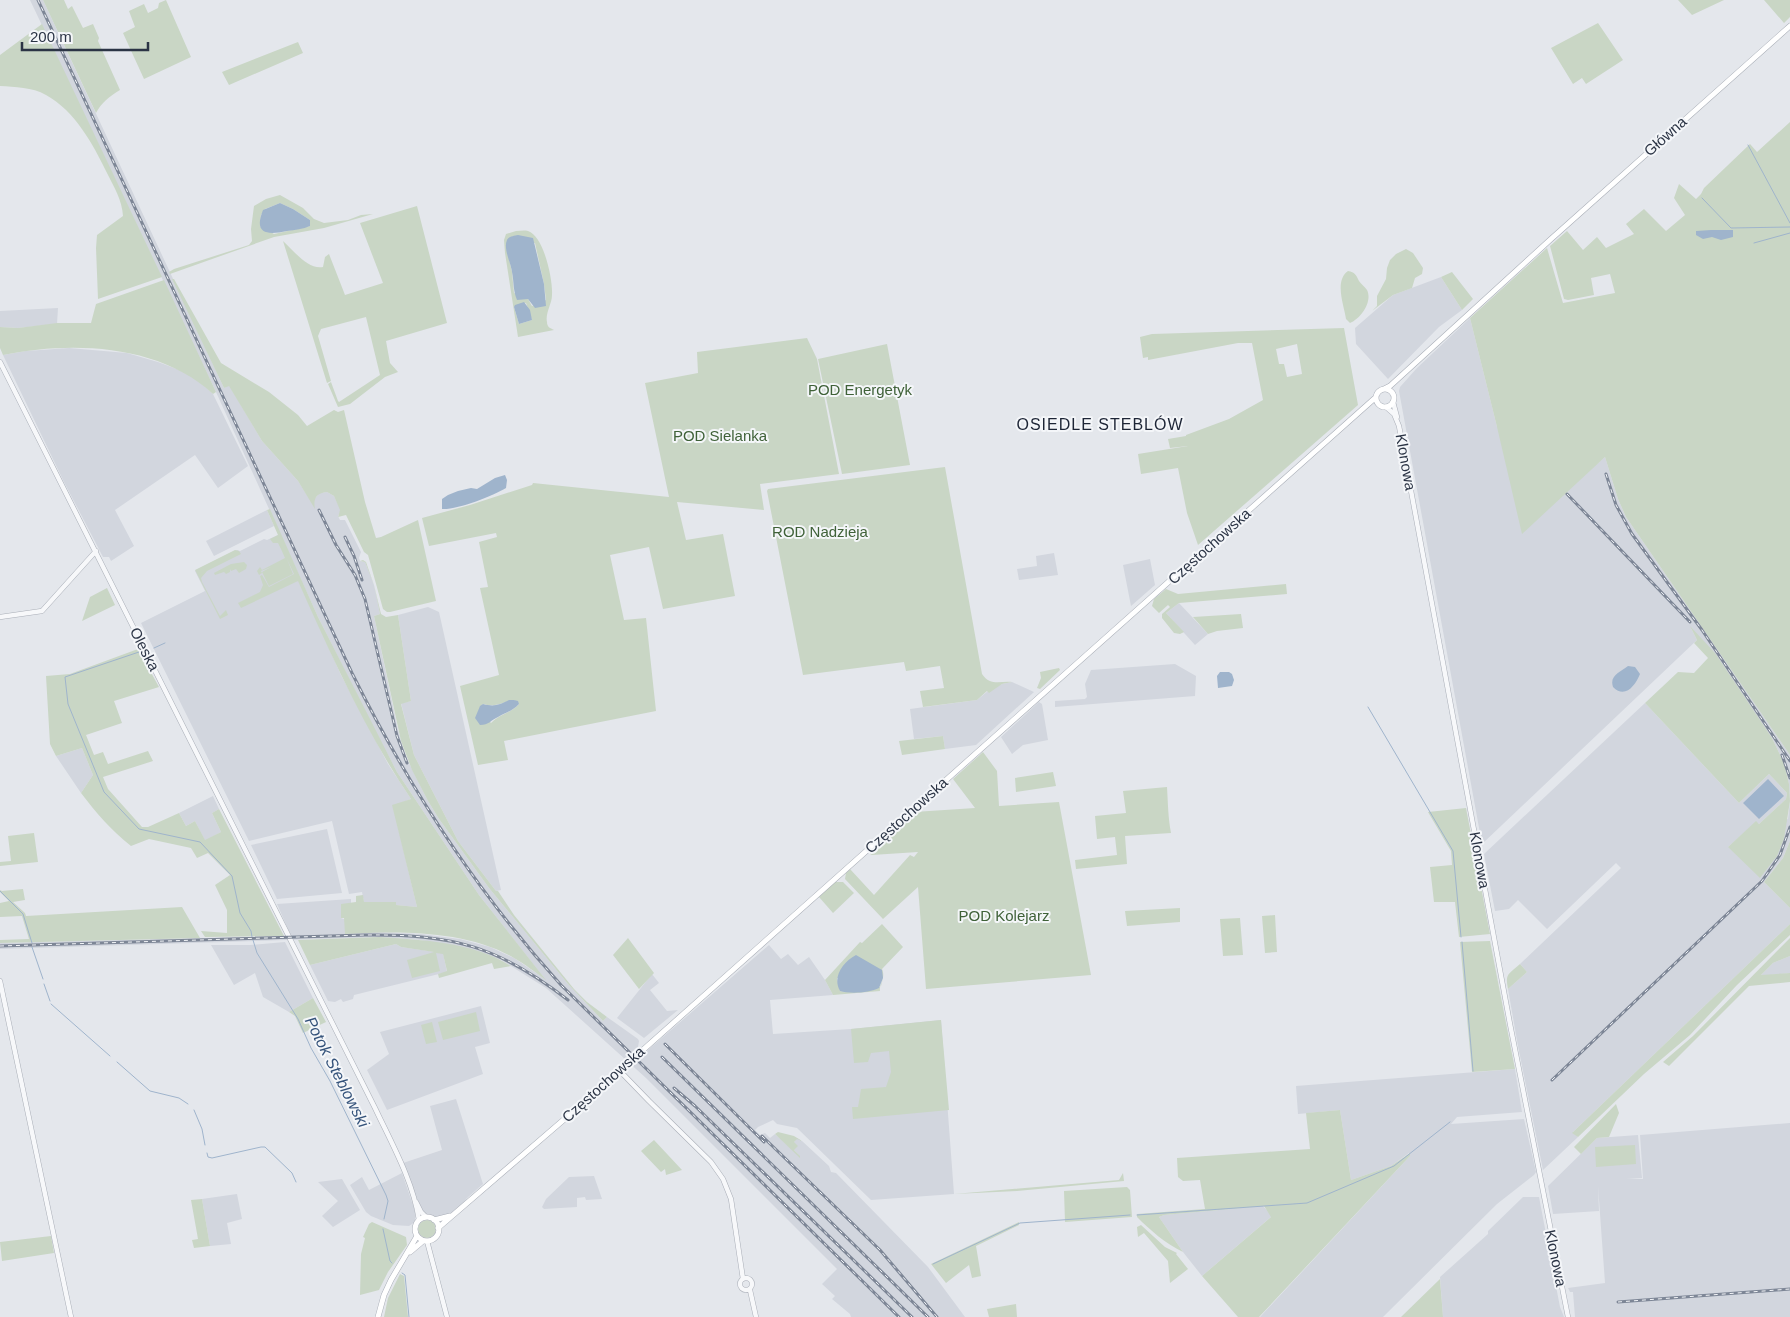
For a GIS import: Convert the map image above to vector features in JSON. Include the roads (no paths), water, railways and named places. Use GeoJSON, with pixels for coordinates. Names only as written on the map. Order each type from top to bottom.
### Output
{"type":"FeatureCollection","features":[{"type":"Feature","properties":{"kind":"main road","name":"Główna"},"geometry":{"type":"LineString","coordinates":[[1402,373],[1790,26]]}},
{"type":"Feature","properties":{"kind":"main road"},"geometry":{"type":"LineString","coordinates":[[1402,373],[1396,385],[1393,402],[1386,407],[1378,405],[1376,398],[1379,391],[1390,386],[1402,373]]}},
{"type":"Feature","properties":{"kind":"main road"},"geometry":{"type":"LineString","coordinates":[[1384,389],[1389,390],[1393,395]]}},
{"type":"Feature","properties":{"kind":"main road","name":"Częstochowska"},"geometry":{"type":"LineString","coordinates":[[438,1228],[619,1070],[1376,398]]}},
{"type":"Feature","properties":{"kind":"main road","name":"Częstochowska"},"geometry":{"type":"LineString","coordinates":[[1356,415],[1378,405]]}},
{"type":"Feature","properties":{"kind":"main road","name":"Częstochowska"},"geometry":{"type":"LineString","coordinates":[[434,1220],[455,1214]]}},
{"type":"Feature","properties":{"kind":"main road"},"geometry":{"type":"LineString","coordinates":[[403,1259],[425,1241],[436,1237],[438,1228],[434,1220],[426,1217],[419,1220],[415,1228],[417,1236],[425,1241]]}},
{"type":"Feature","properties":{"kind":"main road"},"geometry":{"type":"LineString","coordinates":[[379,1316],[384,1295],[395,1271],[417,1236]]}},
{"type":"Feature","properties":{"kind":"street","name":"Oleska"},"geometry":{"type":"LineString","coordinates":[[0,362],[375,1108],[395,1150],[411,1191]]}},
{"type":"Feature","properties":{"kind":"street"},"geometry":{"type":"LineString","coordinates":[[1393,402],[1399,426]]}},
{"type":"Feature","properties":{"kind":"street","name":"Klonowa"},"geometry":{"type":"LineString","coordinates":[[1386,407],[1394,414],[1399,426],[1514,1043],[1568,1317]]}},
{"type":"Feature","properties":{"kind":"street"},"geometry":{"type":"LineString","coordinates":[[0,617],[42,611],[96,551]]}},
{"type":"Feature","properties":{"kind":"street"},"geometry":{"type":"LineString","coordinates":[[0,981],[71,1317]]}},
{"type":"Feature","properties":{"kind":"street"},"geometry":{"type":"LineString","coordinates":[[619,1070],[711,1162],[723,1178],[731,1199],[745,1278],[752,1284],[750,1290],[756,1317]]}},
{"type":"Feature","properties":{"kind":"street"},"geometry":{"type":"LineString","coordinates":[[411,1191],[426,1217]]}},
{"type":"Feature","properties":{"kind":"street"},"geometry":{"type":"LineString","coordinates":[[411,1191],[419,1220]]}},
{"type":"Feature","properties":{"kind":"street"},"geometry":{"type":"LineString","coordinates":[[425,1241],[447,1317]]}},
{"type":"Feature","properties":{"kind":"street"},"geometry":{"type":"LineString","coordinates":[[745,1278],[740,1283],[741,1288],[745,1291],[750,1290]]}},
{"type":"Feature","properties":{"kind":"water"},"geometry":{"type":"Polygon","coordinates":[[[280,203],[310,220],[310,226],[274,233],[268,233],[261,229],[260,218],[263,210],[280,203]]]}},
{"type":"Feature","properties":{"kind":"water"},"geometry":{"type":"Polygon","coordinates":[[[1733,230],[1733,237],[1721,240],[1712,237],[1703,239],[1696,235],[1696,231],[1733,230]]]}},
{"type":"Feature","properties":{"kind":"water"},"geometry":{"type":"Polygon","coordinates":[[[518,235],[533,238],[544,284],[546,306],[535,308],[528,299],[517,300],[506,244],[512,236],[518,235]]]}},
{"type":"Feature","properties":{"kind":"water"},"geometry":{"type":"Polygon","coordinates":[[[524,302],[530,310],[532,320],[519,324],[514,307],[524,302]]]}},
{"type":"Feature","properties":{"kind":"water"},"geometry":{"type":"Polygon","coordinates":[[[505,475],[507,480],[506,488],[465,505],[442,509],[442,499],[448,495],[471,488],[477,489],[495,478],[505,475]]]}},
{"type":"Feature","properties":{"kind":"water"},"geometry":{"type":"Polygon","coordinates":[[[1628,666],[1635,667],[1640,674],[1629,690],[1622,692],[1613,687],[1612,683],[1616,674],[1628,666]]]}},
{"type":"Feature","properties":{"kind":"water"},"geometry":{"type":"Polygon","coordinates":[[[1220,672],[1232,674],[1234,680],[1232,686],[1218,688],[1217,676],[1220,672]]]}},
{"type":"Feature","properties":{"kind":"water"},"geometry":{"type":"Polygon","coordinates":[[[509,700],[518,701],[519,704],[512,710],[486,724],[480,725],[475,718],[480,706],[483,704],[496,705],[509,700]]]}},
{"type":"Feature","properties":{"kind":"water"},"geometry":{"type":"Polygon","coordinates":[[[1768,779],[1784,796],[1759,819],[1743,803],[1768,779]]]}},
{"type":"Feature","properties":{"kind":"water"},"geometry":{"type":"Polygon","coordinates":[[[856,955],[882,970],[883,978],[879,988],[860,993],[840,991],[837,980],[840,970],[856,955]]]}},
{"type":"Feature","properties":{"kind":"waterway"},"geometry":{"type":"LineString","coordinates":[[1748,145],[1790,223]]}},
{"type":"Feature","properties":{"kind":"waterway"},"geometry":{"type":"LineString","coordinates":[[1702,198],[1731,228],[1790,227]]}},
{"type":"Feature","properties":{"kind":"waterway"},"geometry":{"type":"LineString","coordinates":[[1754,243],[1790,233]]}},
{"type":"Feature","properties":{"kind":"waterway","name":"Potok Steblowski"},"geometry":{"type":"LineString","coordinates":[[154,648],[165,643]]}},
{"type":"Feature","properties":{"kind":"waterway","name":"Potok Steblowski"},"geometry":{"type":"LineString","coordinates":[[142,651],[65,677],[68,704],[104,792],[139,829],[200,842],[232,876],[240,913],[251,931],[252,937]]}},
{"type":"Feature","properties":{"kind":"waterway"},"geometry":{"type":"LineString","coordinates":[[1368,707],[1453,851],[1461,937]]}},
{"type":"Feature","properties":{"kind":"waterway"},"geometry":{"type":"LineString","coordinates":[[0,891],[23,914],[32,943]]}},
{"type":"Feature","properties":{"kind":"waterway","name":"Potok Steblowski"},"geometry":{"type":"LineString","coordinates":[[253,940],[257,953],[298,1019],[386,1195],[388,1201],[384,1219]]}},
{"type":"Feature","properties":{"kind":"waterway"},"geometry":{"type":"LineString","coordinates":[[1462,942],[1473,1071]]}},
{"type":"Feature","properties":{"kind":"waterway"},"geometry":{"type":"LineString","coordinates":[[32,947],[43,979]]}},
{"type":"Feature","properties":{"kind":"waterway"},"geometry":{"type":"LineString","coordinates":[[44,984],[50,1001]]}},
{"type":"Feature","properties":{"kind":"waterway"},"geometry":{"type":"LineString","coordinates":[[51,1004],[110,1056]]}},
{"type":"Feature","properties":{"kind":"waterway"},"geometry":{"type":"LineString","coordinates":[[117,1062],[150,1091],[179,1098],[188,1104]]}},
{"type":"Feature","properties":{"kind":"waterway"},"geometry":{"type":"LineString","coordinates":[[194,1110],[202,1129],[205,1145]]}},
{"type":"Feature","properties":{"kind":"waterway"},"geometry":{"type":"LineString","coordinates":[[1137,1215],[1307,1203],[1394,1166],[1450,1122]]}},
{"type":"Feature","properties":{"kind":"waterway"},"geometry":{"type":"LineString","coordinates":[[207,1153],[208,1157],[212,1158],[265,1147],[292,1173],[296,1182]]}},
{"type":"Feature","properties":{"kind":"waterway"},"geometry":{"type":"LineString","coordinates":[[933,1264],[1020,1223],[1130,1215]]}},
{"type":"Feature","properties":{"kind":"waterway","name":"Potok Steblowski"},"geometry":{"type":"LineString","coordinates":[[383,1229],[392,1263]]}},
{"type":"Feature","properties":{"kind":"waterway","name":"Potok Steblowski"},"geometry":{"type":"LineString","coordinates":[[402,1273],[405,1275],[409,1317]]}},
{"type":"Feature","properties":{"kind":"railway"},"geometry":{"type":"LineString","coordinates":[[38,0],[352,673],[420,797],[472,875],[500,912],[561,985],[899,1317]]}},
{"type":"Feature","properties":{"kind":"railway"},"geometry":{"type":"LineString","coordinates":[[1606,474],[1616,505],[1632,534],[1702,630],[1790,761]]}},
{"type":"Feature","properties":{"kind":"railway"},"geometry":{"type":"LineString","coordinates":[[1567,494],[1690,622]]}},
{"type":"Feature","properties":{"kind":"railway"},"geometry":{"type":"LineString","coordinates":[[319,510],[336,545],[355,575],[365,599],[397,736],[407,763]]}},
{"type":"Feature","properties":{"kind":"railway"},"geometry":{"type":"LineString","coordinates":[[345,537],[362,580]]}},
{"type":"Feature","properties":{"kind":"railway"},"geometry":{"type":"LineString","coordinates":[[1782,755],[1790,778]]}},
{"type":"Feature","properties":{"kind":"railway"},"geometry":{"type":"LineString","coordinates":[[1552,1080],[1762,881],[1780,855],[1790,827]]}},
{"type":"Feature","properties":{"kind":"railway"},"geometry":{"type":"LineString","coordinates":[[0,946],[365,935],[424,937],[449,941],[496,955],[519,967],[568,1000]]}},
{"type":"Feature","properties":{"kind":"railway"},"geometry":{"type":"LineString","coordinates":[[665,1044],[764,1142]]}},
{"type":"Feature","properties":{"kind":"railway"},"geometry":{"type":"LineString","coordinates":[[662,1057],[928,1317]]}},
{"type":"Feature","properties":{"kind":"railway"},"geometry":{"type":"LineString","coordinates":[[674,1088],[695,1106],[912,1317]]}},
{"type":"Feature","properties":{"kind":"railway"},"geometry":{"type":"LineString","coordinates":[[762,1136],[880,1250],[937,1317]]}},
{"type":"Feature","properties":{"kind":"railway"},"geometry":{"type":"LineString","coordinates":[[1618,1302],[1790,1289]]}},
{"type":"Feature","properties":{"kind":"district","name":"OSIEDLE STEBLÓW"},"geometry":{"type":"Point","coordinates":[1100,424]}},
{"type":"Feature","properties":{"kind":"park label","name":"POD Energetyk"},"geometry":{"type":"Point","coordinates":[860,389]}},
{"type":"Feature","properties":{"kind":"park label","name":"POD Sielanka"},"geometry":{"type":"Point","coordinates":[720,435]}},
{"type":"Feature","properties":{"kind":"park label","name":"ROD Nadzieja"},"geometry":{"type":"Point","coordinates":[820,531]}},
{"type":"Feature","properties":{"kind":"park label","name":"POD Kolejarz"},"geometry":{"type":"Point","coordinates":[1004,915]}}]}
